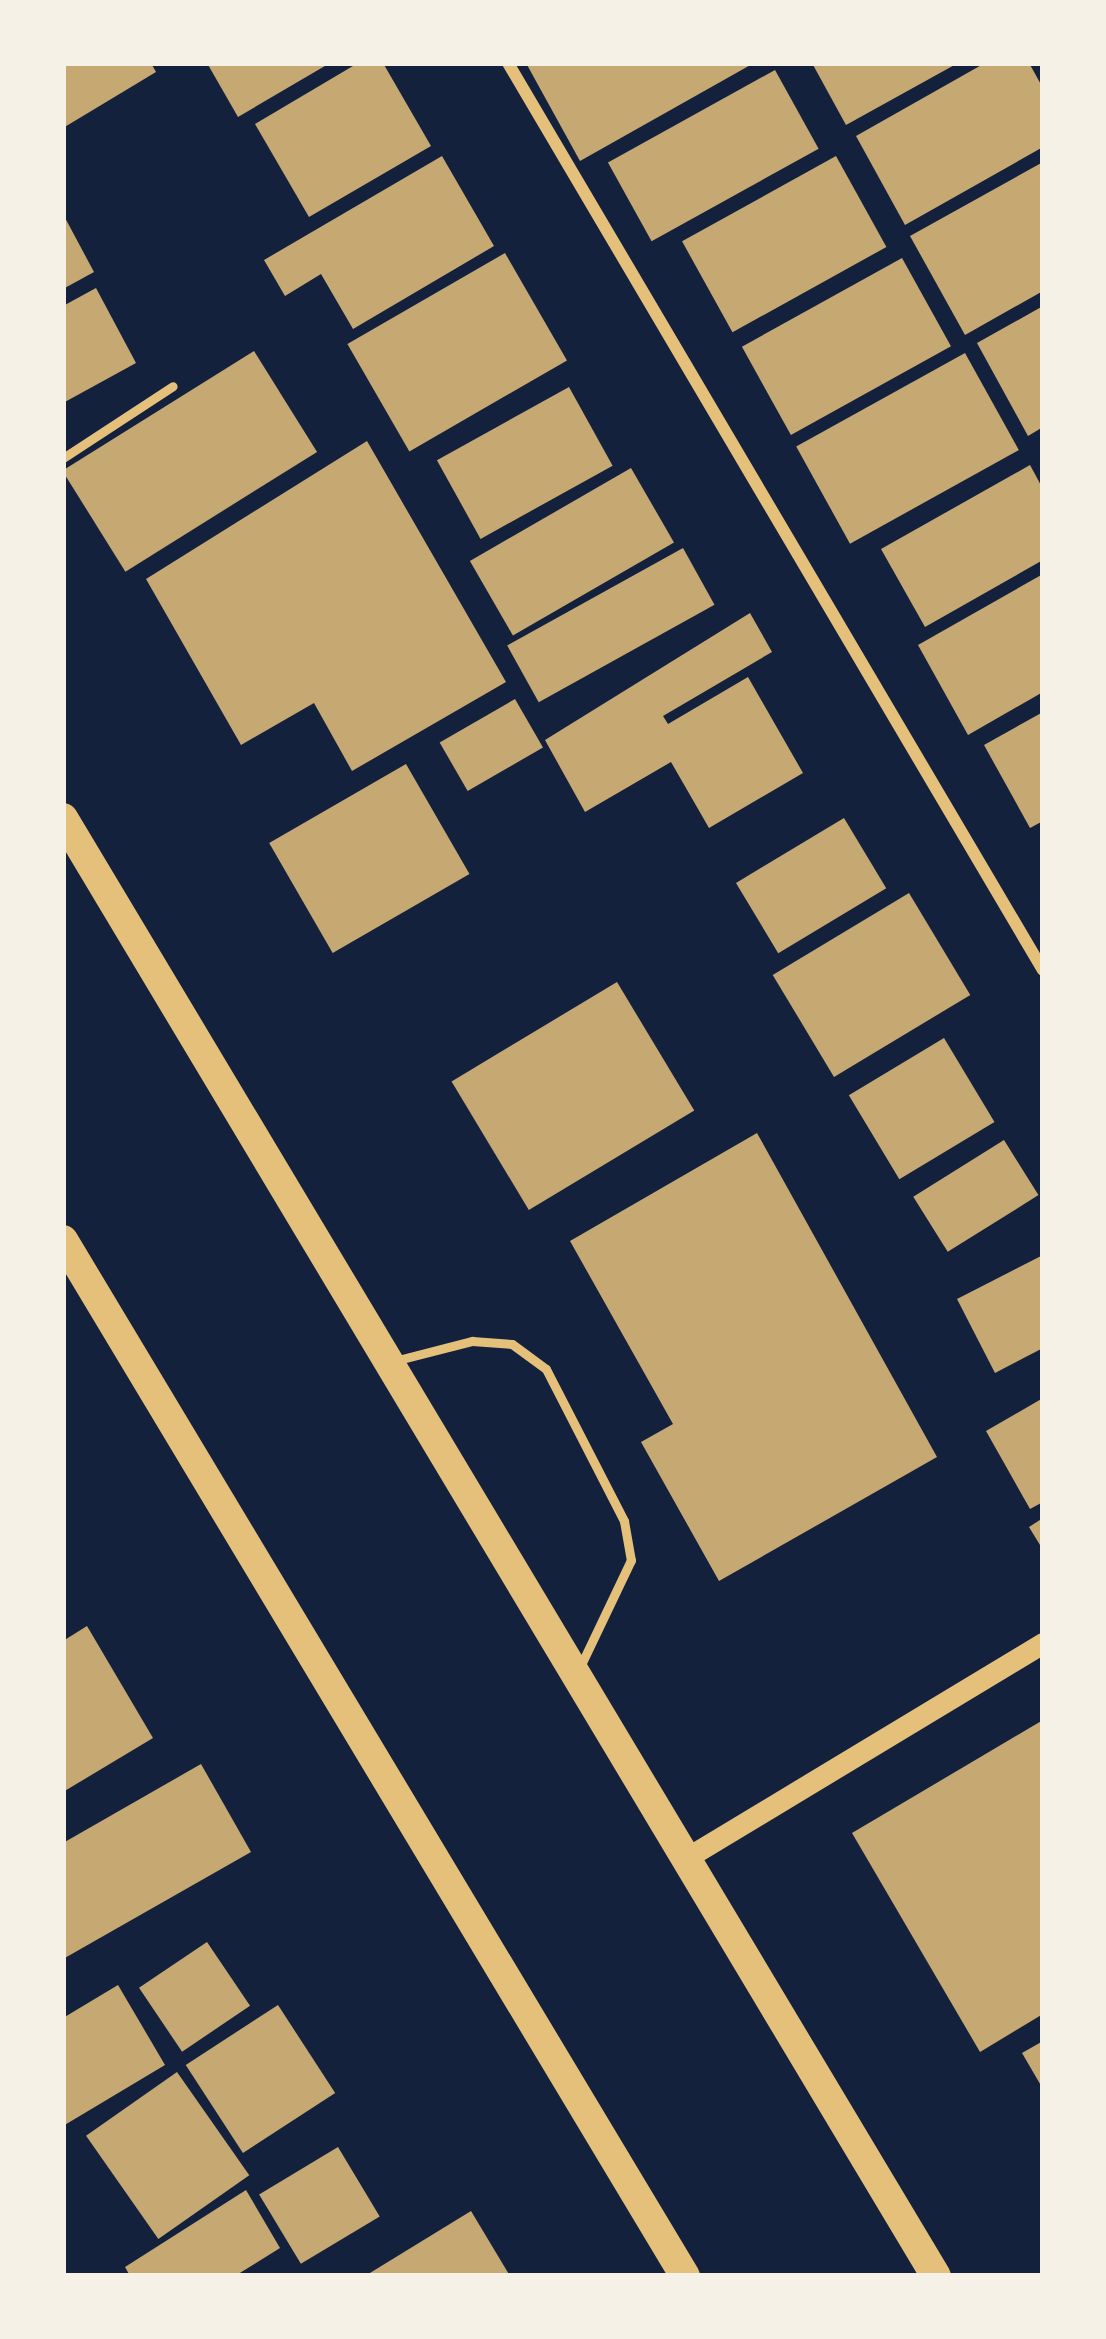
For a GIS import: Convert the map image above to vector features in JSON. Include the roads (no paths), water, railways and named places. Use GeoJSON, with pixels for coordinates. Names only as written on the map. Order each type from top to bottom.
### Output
{"type":"FeatureCollection","features":[{"type":"Feature","properties":{"kind":"main road"},"geometry":{"type":"LineString","coordinates":[[63,818],[693,1854],[936,2276]]}},
{"type":"Feature","properties":{"kind":"main road"},"geometry":{"type":"LineString","coordinates":[[63,1240],[685,2276]]}},
{"type":"Feature","properties":{"kind":"street"},"geometry":{"type":"LineString","coordinates":[[508,63],[1043,970]]}},
{"type":"Feature","properties":{"kind":"street"},"geometry":{"type":"LineString","coordinates":[[693,1854],[1043,1643]]}},
{"type":"Feature","properties":{"kind":"lane"},"geometry":{"type":"LineString","coordinates":[[63,458],[173,386]]}},
{"type":"Feature","properties":{"kind":"lane"},"geometry":{"type":"LineString","coordinates":[[394,1360],[492,1342],[546,1369],[623,1521],[631,1560],[580,1667]]}}]}
